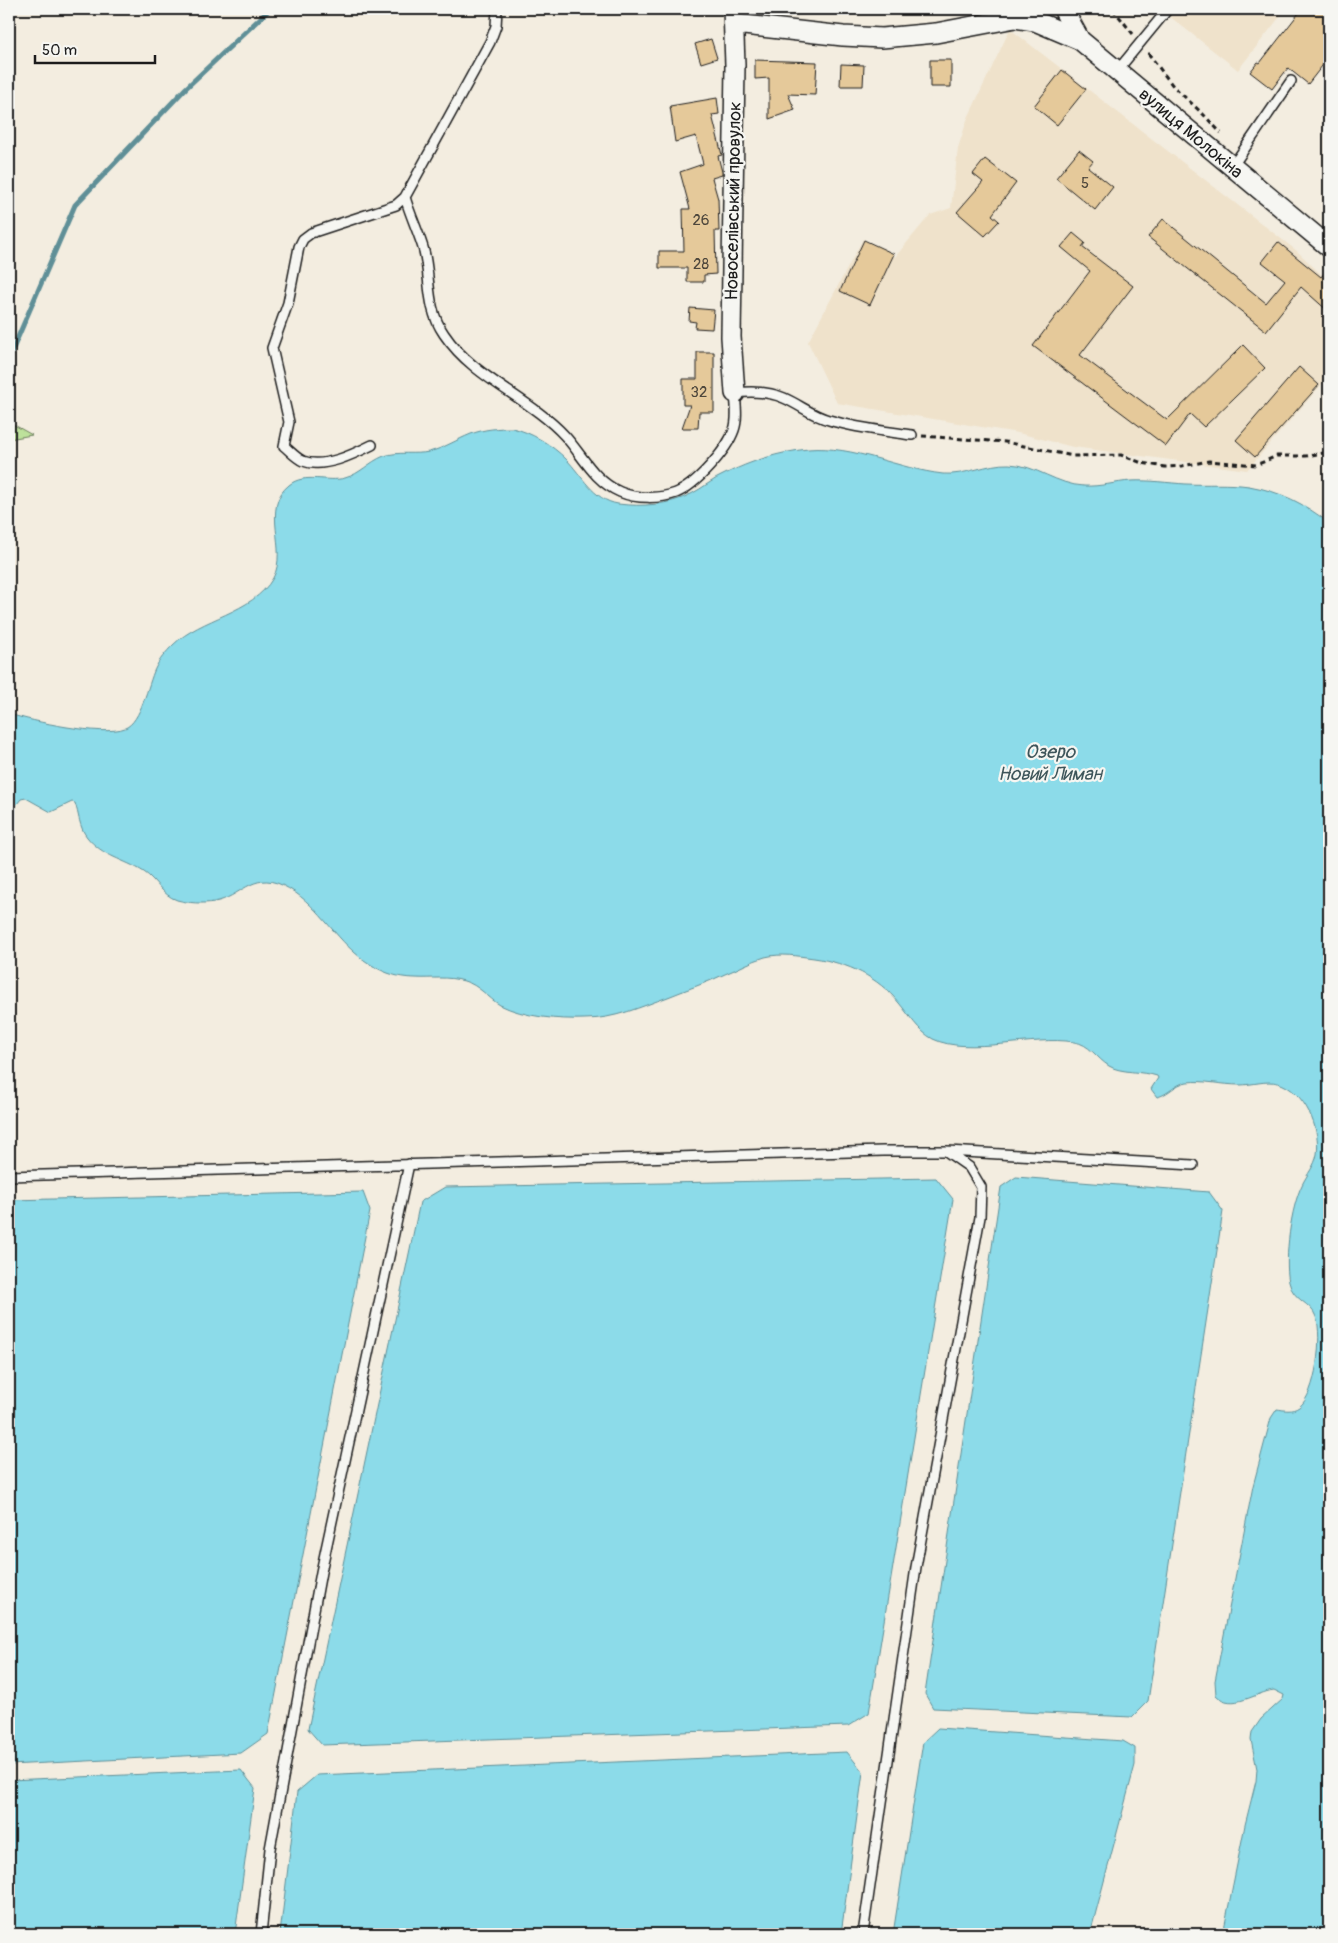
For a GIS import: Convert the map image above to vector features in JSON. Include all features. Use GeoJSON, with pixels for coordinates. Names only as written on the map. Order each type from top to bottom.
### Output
{"type":"FeatureCollection","features":[{"type":"Feature","properties":{"kind":"street","name":"вулиця Молокіна"},"geometry":{"type":"LineString","coordinates":[[1064,9],[1080,40],[1329,247]]}},
{"type":"Feature","properties":{"kind":"street"},"geometry":{"type":"LineString","coordinates":[[734,16],[843,36],[882,38],[936,33],[1016,18],[1035,21],[1080,40]]}},
{"type":"Feature","properties":{"kind":"street","name":"Новоселівський провулок"},"geometry":{"type":"LineString","coordinates":[[734,16],[730,337],[735,393]]}},
{"type":"Feature","properties":{"kind":"lane"},"geometry":{"type":"LineString","coordinates":[[372,445],[344,458],[311,462],[300,459],[284,446],[289,422],[272,348],[285,315],[300,247],[303,239],[311,233],[396,206],[404,197],[490,42],[496,26],[497,9]]}},
{"type":"Feature","properties":{"kind":"lane"},"geometry":{"type":"LineString","coordinates":[[1117,71],[1168,9]]}},
{"type":"Feature","properties":{"kind":"lane"},"geometry":{"type":"LineString","coordinates":[[1232,166],[1291,82]]}},
{"type":"Feature","properties":{"kind":"lane"},"geometry":{"type":"LineString","coordinates":[[404,197],[424,252],[432,312],[445,336],[479,370],[556,426],[594,473],[613,488],[625,494],[644,497],[668,495],[681,490],[703,472],[719,456],[731,437],[736,422],[735,393],[765,393],[774,395],[831,421],[912,435]]}},
{"type":"Feature","properties":{"kind":"lane"},"geometry":{"type":"LineString","coordinates":[[9,1176],[883,1151],[946,1152],[1194,1165]]}},
{"type":"Feature","properties":{"kind":"lane"},"geometry":{"type":"LineString","coordinates":[[863,1934],[916,1567],[980,1216],[981,1187],[969,1167],[946,1152]]}},
{"type":"Feature","properties":{"kind":"lane"},"geometry":{"type":"LineString","coordinates":[[261,1934],[270,1849],[321,1572],[409,1164]]}},
{"type":"Feature","properties":{"kind":"path"},"geometry":{"type":"LineString","coordinates":[[1113,9],[1173,86],[1222,134]]}},
{"type":"Feature","properties":{"kind":"path"},"geometry":{"type":"LineString","coordinates":[[912,435],[1000,442],[1073,456],[1122,455],[1148,464],[1165,467],[1209,461],[1256,465],[1277,456],[1306,456],[1329,452]]}},
{"type":"Feature","properties":{"kind":"shaded area"},"geometry":{"type":"Polygon","coordinates":[[[1160,9],[1286,9],[1238,70],[1160,9]]]}},
{"type":"Feature","properties":{"kind":"shaded area"},"geometry":{"type":"Polygon","coordinates":[[[1010,29],[1297,251],[1329,282],[1329,376],[1247,470],[1073,447],[1018,433],[837,403],[808,342],[863,239],[895,257],[930,215],[951,208],[958,148],[967,120],[1010,29]]]}},
{"type":"Feature","properties":{"kind":"green space"},"geometry":{"type":"Polygon","coordinates":[[[9,422],[32,435],[9,439],[9,422]]]}},
{"type":"Feature","properties":{"kind":"water","name":"Озеро Новий Лиман"},"geometry":{"type":"Polygon","coordinates":[[[512,428],[534,436],[548,444],[566,459],[602,498],[618,504],[646,505],[674,501],[691,494],[735,469],[755,461],[797,450],[825,449],[859,454],[943,474],[960,473],[992,465],[1009,464],[1019,465],[1074,485],[1084,486],[1152,481],[1249,486],[1292,499],[1329,523],[1329,1934],[1223,1934],[1256,1781],[1257,1769],[1251,1740],[1252,1732],[1261,1719],[1283,1699],[1284,1695],[1274,1690],[1244,1700],[1229,1702],[1222,1700],[1216,1695],[1215,1681],[1253,1486],[1271,1418],[1277,1409],[1294,1410],[1305,1400],[1314,1378],[1318,1351],[1319,1337],[1316,1317],[1314,1312],[1291,1288],[1287,1260],[1292,1219],[1298,1194],[1315,1162],[1318,1144],[1314,1123],[1309,1112],[1303,1102],[1288,1087],[1273,1082],[1240,1085],[1187,1082],[1157,1097],[1151,1089],[1158,1078],[1157,1076],[1125,1071],[1109,1066],[1089,1048],[1080,1043],[1040,1041],[982,1046],[947,1044],[933,1039],[923,1032],[891,994],[872,979],[839,963],[796,956],[777,955],[765,957],[704,983],[617,1015],[575,1019],[530,1015],[500,1005],[474,985],[458,979],[401,977],[376,967],[353,951],[306,901],[282,885],[262,881],[254,883],[223,900],[214,902],[191,902],[172,898],[144,872],[93,844],[82,829],[75,803],[72,802],[51,812],[26,798],[21,799],[9,814],[9,714],[50,724],[101,731],[125,728],[131,724],[140,711],[157,666],[170,648],[197,628],[240,608],[252,600],[264,590],[273,578],[277,567],[278,554],[275,517],[277,505],[281,494],[289,485],[295,481],[309,478],[345,478],[384,456],[429,452],[476,432],[512,428]]]}},
{"type":"Feature","properties":{"kind":"water"},"geometry":{"type":"Polygon","coordinates":[[[1016,1177],[1209,1192],[1223,1211],[1148,1701],[1132,1717],[933,1708],[925,1694],[1001,1187],[1016,1177]]]}},
{"type":"Feature","properties":{"kind":"water"},"geometry":{"type":"Polygon","coordinates":[[[936,1178],[953,1199],[869,1713],[848,1726],[322,1745],[308,1729],[420,1202],[445,1187],[936,1178]]]}},
{"type":"Feature","properties":{"kind":"water"},"geometry":{"type":"Polygon","coordinates":[[[363,1192],[370,1211],[268,1734],[241,1753],[9,1765],[9,1200],[363,1192]]]}},
{"type":"Feature","properties":{"kind":"water"},"geometry":{"type":"Polygon","coordinates":[[[938,1728],[1123,1741],[1135,1748],[1135,1765],[1090,1934],[893,1934],[923,1742],[938,1728]]]}},
{"type":"Feature","properties":{"kind":"water"},"geometry":{"type":"Polygon","coordinates":[[[847,1752],[863,1772],[841,1934],[280,1934],[297,1792],[317,1775],[847,1752]]]}},
{"type":"Feature","properties":{"kind":"water"},"geometry":{"type":"Polygon","coordinates":[[[241,1770],[255,1788],[235,1934],[9,1934],[9,1780],[241,1770]]]}},
{"type":"Feature","properties":{"kind":"building"},"geometry":{"type":"Polygon","coordinates":[[[1302,9],[1329,9],[1329,57],[1308,84],[1288,68],[1272,89],[1250,72],[1258,62],[1260,63],[1302,9]]]}},
{"type":"Feature","properties":{"kind":"building"},"geometry":{"type":"Polygon","coordinates":[[[711,39],[717,58],[701,63],[695,44],[711,39]]]}},
{"type":"Feature","properties":{"kind":"building"},"geometry":{"type":"Polygon","coordinates":[[[755,60],[817,62],[815,95],[788,94],[795,110],[769,119],[769,78],[755,79],[755,60]]]}},
{"type":"Feature","properties":{"kind":"building"},"geometry":{"type":"Polygon","coordinates":[[[930,60],[951,60],[951,87],[930,87],[930,60]]]}},
{"type":"Feature","properties":{"kind":"building"},"geometry":{"type":"Polygon","coordinates":[[[841,64],[864,65],[863,86],[840,86],[841,64]]]}},
{"type":"Feature","properties":{"kind":"building"},"geometry":{"type":"Polygon","coordinates":[[[1062,70],[1086,89],[1057,125],[1034,106],[1062,70]]]}},
{"type":"Feature","properties":{"kind":"building"},"geometry":{"type":"Polygon","coordinates":[[[717,98],[719,114],[712,115],[722,155],[718,156],[722,175],[712,178],[718,199],[719,231],[715,231],[716,274],[704,275],[704,282],[687,282],[687,268],[659,268],[659,251],[684,251],[683,209],[690,209],[680,172],[703,164],[696,136],[675,142],[670,106],[717,98]]]}},
{"type":"Feature","properties":{"kind":"building"},"geometry":{"type":"Polygon","coordinates":[[[1079,150],[1093,161],[1088,167],[1113,187],[1095,210],[1056,178],[1079,150]]]}},
{"type":"Feature","properties":{"kind":"building"},"geometry":{"type":"Polygon","coordinates":[[[985,159],[1016,183],[992,215],[999,221],[985,236],[957,212],[983,182],[973,174],[985,159]]]}},
{"type":"Feature","properties":{"kind":"building"},"geometry":{"type":"Polygon","coordinates":[[[1163,219],[1266,303],[1285,280],[1262,262],[1278,242],[1321,277],[1329,268],[1329,312],[1301,287],[1266,331],[1148,237],[1163,219]]]}},
{"type":"Feature","properties":{"kind":"building"},"geometry":{"type":"Polygon","coordinates":[[[1073,233],[1085,243],[1082,247],[1133,286],[1080,355],[1167,420],[1243,345],[1265,368],[1204,427],[1190,414],[1166,446],[1033,346],[1090,271],[1061,247],[1073,233]]]}},
{"type":"Feature","properties":{"kind":"building"},"geometry":{"type":"Polygon","coordinates":[[[864,240],[894,254],[870,305],[840,291],[864,240]]]}},
{"type":"Feature","properties":{"kind":"building"},"geometry":{"type":"Polygon","coordinates":[[[690,308],[714,310],[712,329],[695,328],[696,322],[689,321],[690,308]]]}},
{"type":"Feature","properties":{"kind":"building"},"geometry":{"type":"Polygon","coordinates":[[[697,352],[714,352],[714,412],[699,412],[698,428],[682,428],[690,405],[683,405],[683,379],[697,379],[697,352]]]}},
{"type":"Feature","properties":{"kind":"building"},"geometry":{"type":"Polygon","coordinates":[[[1299,367],[1319,385],[1255,457],[1236,440],[1299,367]]]}},
{"type":"Feature","properties":{"kind":"waterway"},"geometry":{"type":"LineString","coordinates":[[9,358],[75,205],[186,88],[270,9]]}}]}
